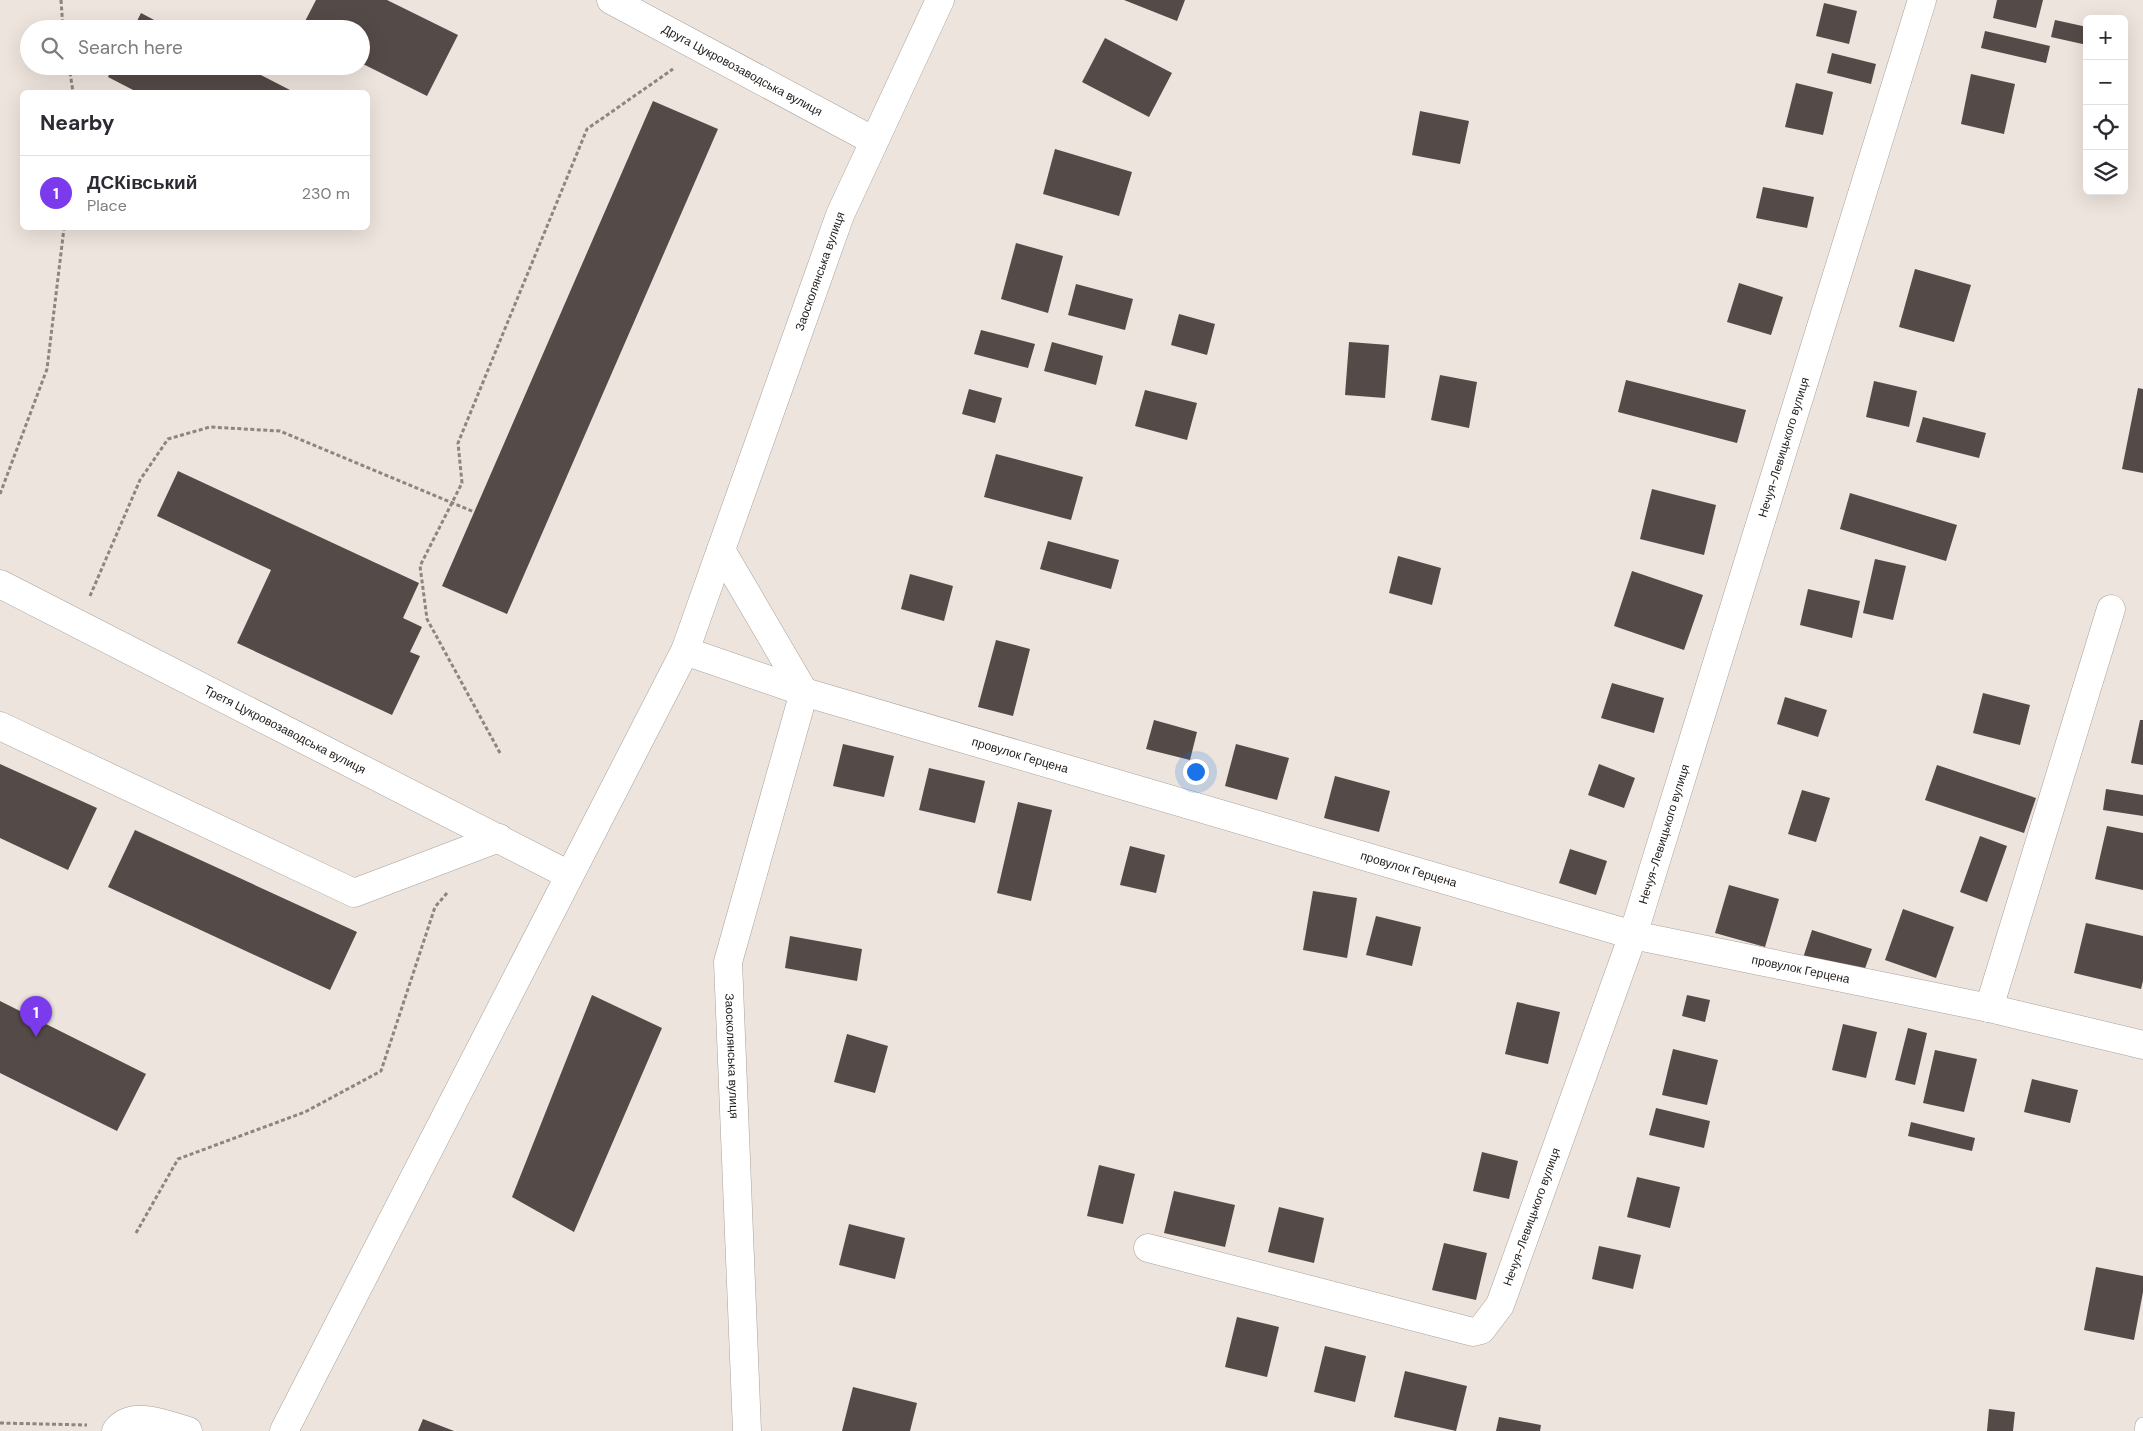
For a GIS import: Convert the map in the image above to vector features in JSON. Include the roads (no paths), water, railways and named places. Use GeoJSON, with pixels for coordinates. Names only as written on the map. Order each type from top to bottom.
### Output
{"type":"FeatureCollection","features":[{"type":"Feature","properties":{"kind":"street","name":"Друга Цукровозаводська вулиця"},"geometry":{"type":"LineString","coordinates":[[611,0],[874,141]]}},
{"type":"Feature","properties":{"kind":"street","name":"Заосколянська вулиця"},"geometry":{"type":"LineString","coordinates":[[284,1431],[685,652],[840,215],[940,0]]}},
{"type":"Feature","properties":{"kind":"street","name":"Нечуя-Левицького вулиця"},"geometry":{"type":"LineString","coordinates":[[1148,1248],[1473,1332],[1481,1330],[1500,1305],[1633,935],[1922,0]]}},
{"type":"Feature","properties":{"kind":"street"},"geometry":{"type":"LineString","coordinates":[[721,550],[804,692]]}},
{"type":"Feature","properties":{"kind":"street","name":"Третя Цукровозаводська вулиця"},"geometry":{"type":"LineString","coordinates":[[0,584],[569,875]]}},
{"type":"Feature","properties":{"kind":"street"},"geometry":{"type":"LineString","coordinates":[[1989,1008],[2111,609]]}},
{"type":"Feature","properties":{"kind":"street","name":"провулок Герцена"},"geometry":{"type":"LineString","coordinates":[[685,652],[804,692],[1633,935],[1989,1008],[2143,1045]]}},
{"type":"Feature","properties":{"kind":"street","name":"Заосколянська вулиця"},"geometry":{"type":"LineString","coordinates":[[747,1431],[728,962],[804,692]]}},
{"type":"Feature","properties":{"kind":"street"},"geometry":{"type":"LineString","coordinates":[[0,726],[354,893],[499,838]]}},
{"type":"Feature","properties":{"kind":"street"},"geometry":{"type":"LineString","coordinates":[[118,1428],[133,1420],[149,1420],[188,1431]]}},
{"type":"Feature","properties":{"kind":"lane"},"geometry":{"type":"LineString","coordinates":[[2142,1431],[2143,1426]]}},
{"type":"Feature","properties":{"kind":"place","name":"ДСКівський"},"geometry":{"type":"Point","coordinates":[36,1037]}}]}
